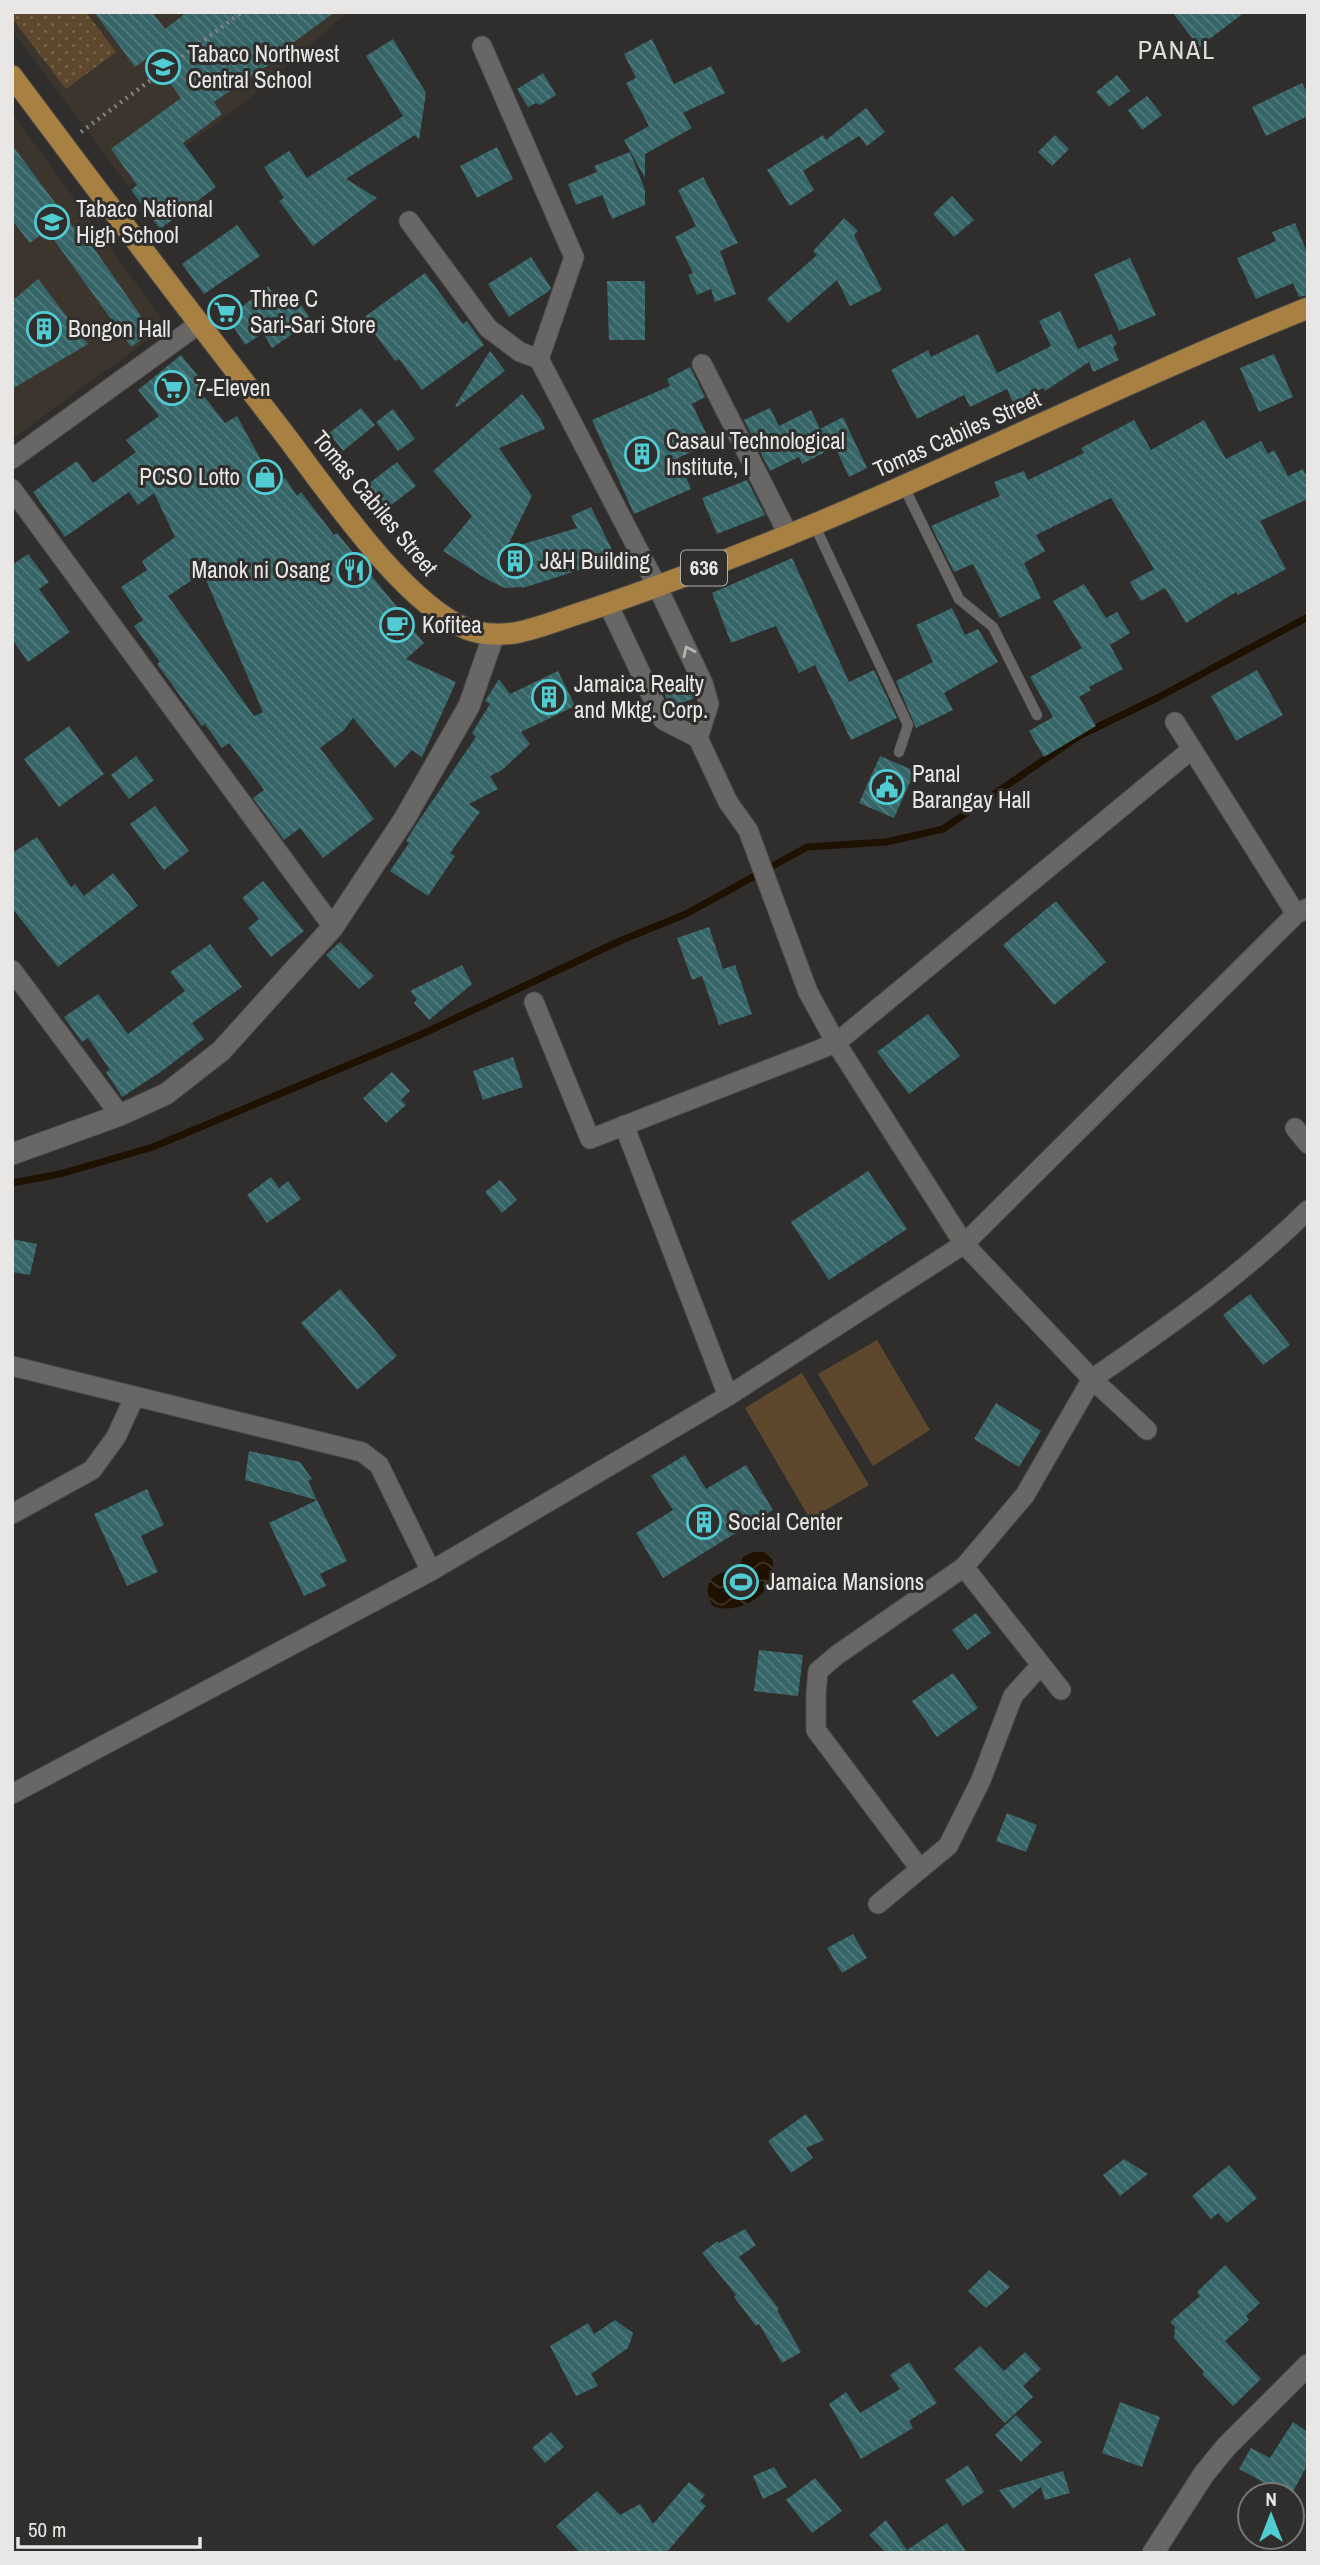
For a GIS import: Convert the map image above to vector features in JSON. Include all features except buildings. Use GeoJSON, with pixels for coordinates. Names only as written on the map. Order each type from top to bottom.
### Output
{"type":"FeatureCollection","features":[{"type":"Feature","properties":{"kind":"main road","name":"Tomas Cabiles Street"},"geometry":{"type":"LineString","coordinates":[[14,82],[363,535],[399,577],[430,608],[467,629],[494,634],[516,633],[608,604],[789,536],[1308,308]]}},
{"type":"Feature","properties":{"kind":"street"},"geometry":{"type":"LineString","coordinates":[[482,46],[574,257],[540,359]]}},
{"type":"Feature","properties":{"kind":"street"},"geometry":{"type":"LineString","coordinates":[[409,221],[488,328],[520,352],[540,359],[657,586],[706,694],[709,704],[698,738]]}},
{"type":"Feature","properties":{"kind":"street"},"geometry":{"type":"LineString","coordinates":[[12,459],[199,324]]}},
{"type":"Feature","properties":{"kind":"street"},"geometry":{"type":"LineString","coordinates":[[702,364],[789,536]]}},
{"type":"Feature","properties":{"kind":"street"},"geometry":{"type":"LineString","coordinates":[[12,489],[333,928]]}},
{"type":"Feature","properties":{"kind":"street"},"geometry":{"type":"LineString","coordinates":[[608,604],[663,720],[698,738],[728,802],[748,830],[808,992],[836,1044],[964,1244],[1092,1379],[1147,1430]]}},
{"type":"Feature","properties":{"kind":"street"},"geometry":{"type":"LineString","coordinates":[[12,1154],[120,1115],[166,1094],[221,1051],[333,928],[405,818],[469,706],[494,634]]}},
{"type":"Feature","properties":{"kind":"street"},"geometry":{"type":"LineString","coordinates":[[12,1794],[431,1572],[728,1396],[964,1244],[1302,911],[1175,722]]}},
{"type":"Feature","properties":{"kind":"street"},"geometry":{"type":"LineString","coordinates":[[534,1002],[590,1139],[836,1044],[1192,748]]}},
{"type":"Feature","properties":{"kind":"street"},"geometry":{"type":"LineString","coordinates":[[12,970],[120,1115]]}},
{"type":"Feature","properties":{"kind":"street"},"geometry":{"type":"LineString","coordinates":[[624,1125],[728,1396]]}},
{"type":"Feature","properties":{"kind":"street"},"geometry":{"type":"LineString","coordinates":[[1295,1128],[1308,1144]]}},
{"type":"Feature","properties":{"kind":"street"},"geometry":{"type":"LineString","coordinates":[[920,1869],[816,1730],[818,1671],[964,1567],[1025,1495],[1092,1379],[1199,1305],[1268,1249],[1308,1210]]}},
{"type":"Feature","properties":{"kind":"street"},"geometry":{"type":"LineString","coordinates":[[12,1366],[362,1452],[379,1465],[431,1572]]}},
{"type":"Feature","properties":{"kind":"street"},"geometry":{"type":"LineString","coordinates":[[12,1514],[92,1470],[116,1437],[134,1398]]}},
{"type":"Feature","properties":{"kind":"street"},"geometry":{"type":"LineString","coordinates":[[964,1567],[1061,1690]]}},
{"type":"Feature","properties":{"kind":"street"},"geometry":{"type":"LineString","coordinates":[[878,1904],[948,1846],[981,1780],[1013,1696],[1041,1665]]}},
{"type":"Feature","properties":{"kind":"street"},"geometry":{"type":"LineString","coordinates":[[1153,2553],[1211,2465],[1252,2419],[1308,2365]]}},
{"type":"Feature","properties":{"kind":"lane"},"geometry":{"type":"LineString","coordinates":[[904,487],[959,599],[993,627],[1037,715]]}},
{"type":"Feature","properties":{"kind":"lane"},"geometry":{"type":"LineString","coordinates":[[814,524],[908,726],[900,752]]}},
{"type":"Feature","properties":{"kind":"path"},"geometry":{"type":"LineString","coordinates":[[64,145],[242,12]]}},
{"type":"Feature","properties":{"kind":"shaded area","name":"Tabaco Northwest Central School"},"geometry":{"type":"Polygon","coordinates":[[[12,12],[348,12],[243,104],[129,187],[12,30],[12,12]]]}},
{"type":"Feature","properties":{"kind":"shaded area"},"geometry":{"type":"Polygon","coordinates":[[[12,12],[86,12],[116,52],[66,89],[12,18],[12,12]]]}},
{"type":"Feature","properties":{"kind":"shaded area","name":"Tabaco National High School"},"geometry":{"type":"Polygon","coordinates":[[[12,113],[167,326],[12,439],[12,113]]]}},
{"type":"Feature","properties":{"kind":"shaded area"},"geometry":{"type":"Polygon","coordinates":[[[877,1340],[930,1430],[873,1466],[818,1374],[877,1340]]]}},
{"type":"Feature","properties":{"kind":"shaded area"},"geometry":{"type":"Polygon","coordinates":[[[802,1373],[869,1485],[810,1519],[745,1408],[802,1373]]]}},
{"type":"Feature","properties":{"kind":"water","name":"Jamaica Mansions"},"geometry":{"type":"Polygon","coordinates":[[[752,1552],[764,1552],[772,1559],[771,1581],[765,1590],[746,1604],[735,1608],[713,1606],[708,1591],[712,1578],[737,1570],[743,1557],[752,1552]]]}},
{"type":"Feature","properties":{"kind":"waterway"},"geometry":{"type":"LineString","coordinates":[[12,1183],[60,1174],[153,1147],[420,1035],[622,940],[686,914],[807,847],[886,842],[943,829],[1079,736],[1157,698],[1308,617]]}},
{"type":"Feature","properties":{"kind":"place","name":"Tabaco Northwest Central School"},"geometry":{"type":"Point","coordinates":[163,67]}},
{"type":"Feature","properties":{"kind":"place","name":"Tabaco National High School"},"geometry":{"type":"Point","coordinates":[52,222]}},
{"type":"Feature","properties":{"kind":"place","name":"Three C Sari-Sari Store"},"geometry":{"type":"Point","coordinates":[225,312]}},
{"type":"Feature","properties":{"kind":"place","name":"Bongon Hall"},"geometry":{"type":"Point","coordinates":[44,329]}},
{"type":"Feature","properties":{"kind":"place","name":"7-Eleven"},"geometry":{"type":"Point","coordinates":[172,388]}},
{"type":"Feature","properties":{"kind":"place","name":"Casaul Technological Institute, I"},"geometry":{"type":"Point","coordinates":[642,454]}},
{"type":"Feature","properties":{"kind":"place","name":"PCSO Lotto"},"geometry":{"type":"Point","coordinates":[265,477]}},
{"type":"Feature","properties":{"kind":"place","name":"J&H Building"},"geometry":{"type":"Point","coordinates":[515,561]}},
{"type":"Feature","properties":{"kind":"place","name":"Manok ni Osang"},"geometry":{"type":"Point","coordinates":[354,570]}},
{"type":"Feature","properties":{"kind":"place","name":"Kofitea"},"geometry":{"type":"Point","coordinates":[397,625]}},
{"type":"Feature","properties":{"kind":"place","name":"Jamaica Realty and Mktg. Corp."},"geometry":{"type":"Point","coordinates":[549,697]}},
{"type":"Feature","properties":{"kind":"place","name":"Panal Barangay Hall"},"geometry":{"type":"Point","coordinates":[887,787]}},
{"type":"Feature","properties":{"kind":"place","name":"Social Center"},"geometry":{"type":"Point","coordinates":[704,1522]}},
{"type":"Feature","properties":{"kind":"place","name":"Jamaica Mansions"},"geometry":{"type":"Point","coordinates":[741,1582]}},
{"type":"Feature","properties":{"kind":"district","name":"PANAL"},"geometry":{"type":"Point","coordinates":[1177,50]}}]}
